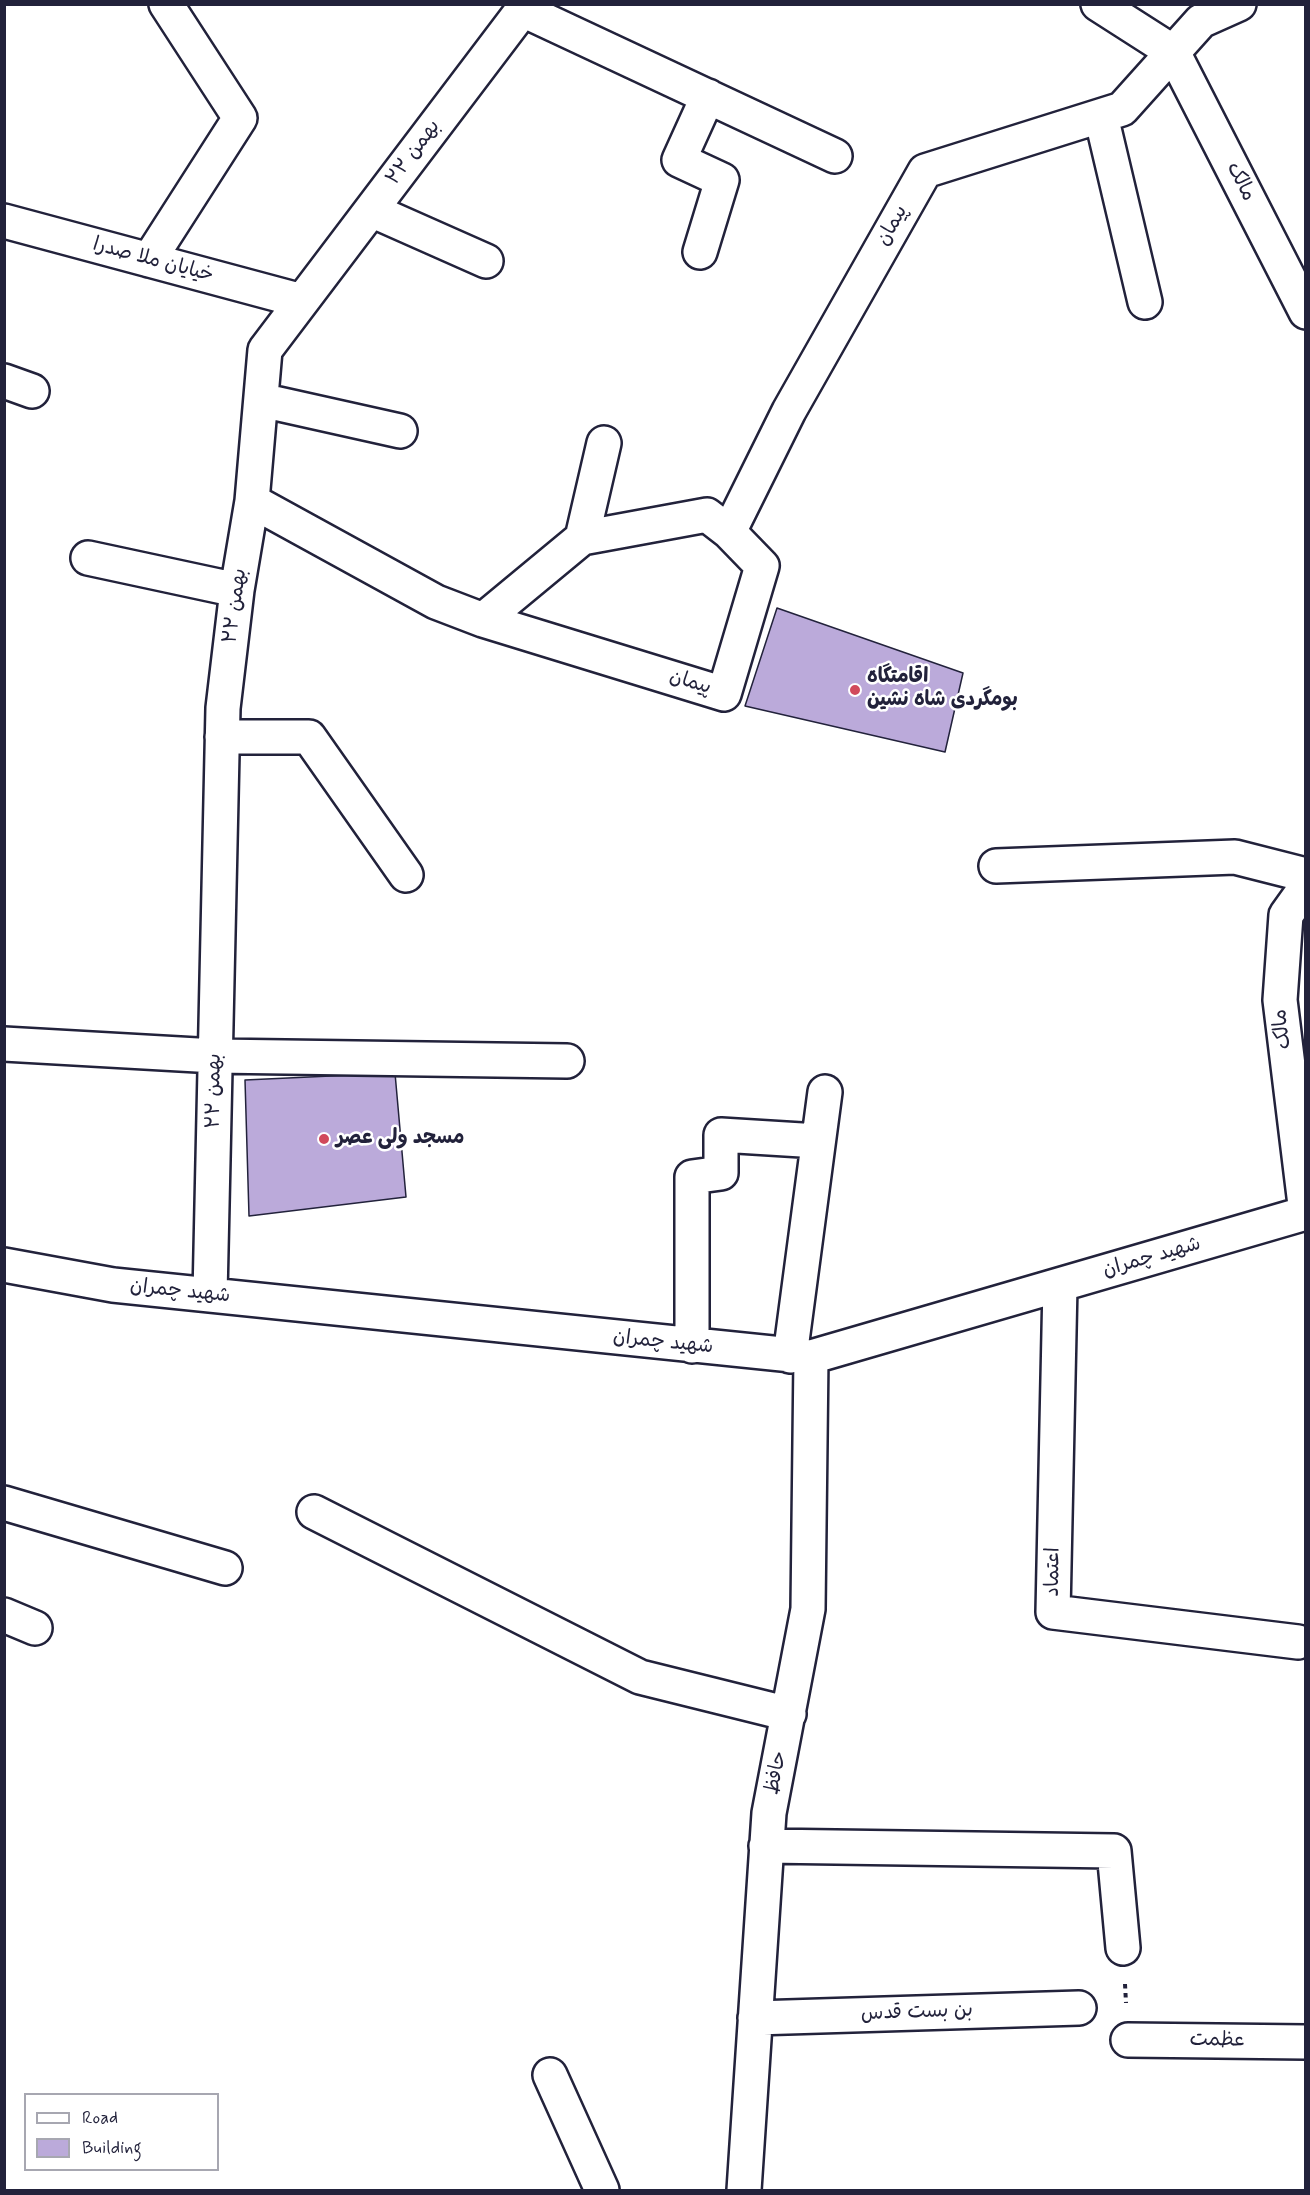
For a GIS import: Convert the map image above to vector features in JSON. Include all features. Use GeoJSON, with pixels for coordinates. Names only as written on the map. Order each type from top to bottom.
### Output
{"type":"FeatureCollection","features":[{"type":"Feature","properties":{"kind":"street"},"geometry":{"type":"LineString","coordinates":[[149,260],[240,118],[166,4]]}},
{"type":"Feature","properties":{"kind":"street"},"geometry":{"type":"LineString","coordinates":[[1098,4],[1173,52]]}},
{"type":"Feature","properties":{"kind":"street","name":"پیمان"},"geometry":{"type":"LineString","coordinates":[[729,532],[789,411],[925,171],[1122,109],[1201,21],[1239,4]]}},
{"type":"Feature","properties":{"kind":"street"},"geometry":{"type":"LineString","coordinates":[[525,7],[835,156]]}},
{"type":"Feature","properties":{"kind":"street","name":"۲۲ بهمن"},"geometry":{"type":"LineString","coordinates":[[210,1295],[223,708],[237,590],[252,501],[266,350],[525,7]]}},
{"type":"Feature","properties":{"kind":"street","name":"مالک"},"geometry":{"type":"LineString","coordinates":[[1173,52],[1305,312]]}},
{"type":"Feature","properties":{"kind":"street"},"geometry":{"type":"LineString","coordinates":[[699,252],[722,180],[679,160],[708,96]]}},
{"type":"Feature","properties":{"kind":"street"},"geometry":{"type":"LineString","coordinates":[[1101,116],[1145,302]]}},
{"type":"Feature","properties":{"kind":"street"},"geometry":{"type":"LineString","coordinates":[[371,210],[486,261]]}},
{"type":"Feature","properties":{"kind":"street","name":"خیایان ملا صدرا"},"geometry":{"type":"LineString","coordinates":[[4,222],[302,301]]}},
{"type":"Feature","properties":{"kind":"street"},"geometry":{"type":"LineString","coordinates":[[261,400],[400,431]]}},
{"type":"Feature","properties":{"kind":"street"},"geometry":{"type":"LineString","coordinates":[[582,538],[604,443]]}},
{"type":"Feature","properties":{"kind":"street","name":"پیمان"},"geometry":{"type":"LineString","coordinates":[[252,501],[436,602],[483,620],[724,694],[762,566],[729,532],[707,515],[582,538],[483,620]]}},
{"type":"Feature","properties":{"kind":"street"},"geometry":{"type":"LineString","coordinates":[[88,558],[237,590]]}},
{"type":"Feature","properties":{"kind":"street"},"geometry":{"type":"LineString","coordinates":[[222,736],[309,737],[406,875]]}},
{"type":"Feature","properties":{"kind":"street"},"geometry":{"type":"LineString","coordinates":[[996,866],[1235,857],[1305,875]]}},
{"type":"Feature","properties":{"kind":"street","name":"مالک"},"geometry":{"type":"LineString","coordinates":[[1305,887],[1286,915],[1294,958],[1280,1000],[1305,1213]]}},
{"type":"Feature","properties":{"kind":"street"},"geometry":{"type":"LineString","coordinates":[[4,1044],[215,1056],[567,1061]]}},
{"type":"Feature","properties":{"kind":"street","name":"حافظ"},"geometry":{"type":"LineString","coordinates":[[744,2190],[769,1813],[808,1609],[800,1357],[818,1141],[825,1092]]}},
{"type":"Feature","properties":{"kind":"street"},"geometry":{"type":"LineString","coordinates":[[692,1346],[692,1177],[721,1173],[721,1135],[818,1141]]}},
{"type":"Feature","properties":{"kind":"street","name":"شهید چمران"},"geometry":{"type":"LineString","coordinates":[[4,1265],[113,1285],[800,1357],[1060,1285],[1305,1213]]}},
{"type":"Feature","properties":{"kind":"street","name":"اعتماد"},"geometry":{"type":"LineString","coordinates":[[1060,1285],[1053,1612],[1298,1642]]}},
{"type":"Feature","properties":{"kind":"street"},"geometry":{"type":"LineString","coordinates":[[4,1503],[225,1568]]}},
{"type":"Feature","properties":{"kind":"street"},"geometry":{"type":"LineString","coordinates":[[315,1512],[640,1677],[789,1714]]}},
{"type":"Feature","properties":{"kind":"street"},"geometry":{"type":"LineString","coordinates":[[4,1615],[35,1628]]}},
{"type":"Feature","properties":{"kind":"street"},"geometry":{"type":"LineString","coordinates":[[766,1846],[1114,1851],[1123,1948]]}},
{"type":"Feature","properties":{"kind":"street","name":"بن بست قدس"},"geometry":{"type":"LineString","coordinates":[[754,2018],[1079,2008]]}},
{"type":"Feature","properties":{"kind":"street","name":"عظمت"},"geometry":{"type":"LineString","coordinates":[[1128,2040],[1305,2042]]}},
{"type":"Feature","properties":{"kind":"street"},"geometry":{"type":"LineString","coordinates":[[550,2075],[602,2190]]}},
{"type":"Feature","properties":{"kind":"path"},"geometry":{"type":"LineString","coordinates":[[1123,1948],[1128,2040]]}},
{"type":"Feature","properties":{"kind":"building","name":"اقامتگاه بومگردی شاه نشین"},"geometry":{"type":"Polygon","coordinates":[[[777,608],[963,673],[945,752],[745,706],[777,608]]]}},
{"type":"Feature","properties":{"kind":"building","name":"مسجد ولی عصر"},"geometry":{"type":"Polygon","coordinates":[[[395,1073],[406,1197],[249,1216],[245,1080],[395,1073]]]}},
{"type":"Feature","properties":{"kind":"place","name":"اقامتگاه بومگردی شاه نشین"},"geometry":{"type":"Point","coordinates":[855,690]}},
{"type":"Feature","properties":{"kind":"place","name":"مسجد ولی عصر"},"geometry":{"type":"Point","coordinates":[324,1139]}}]}
